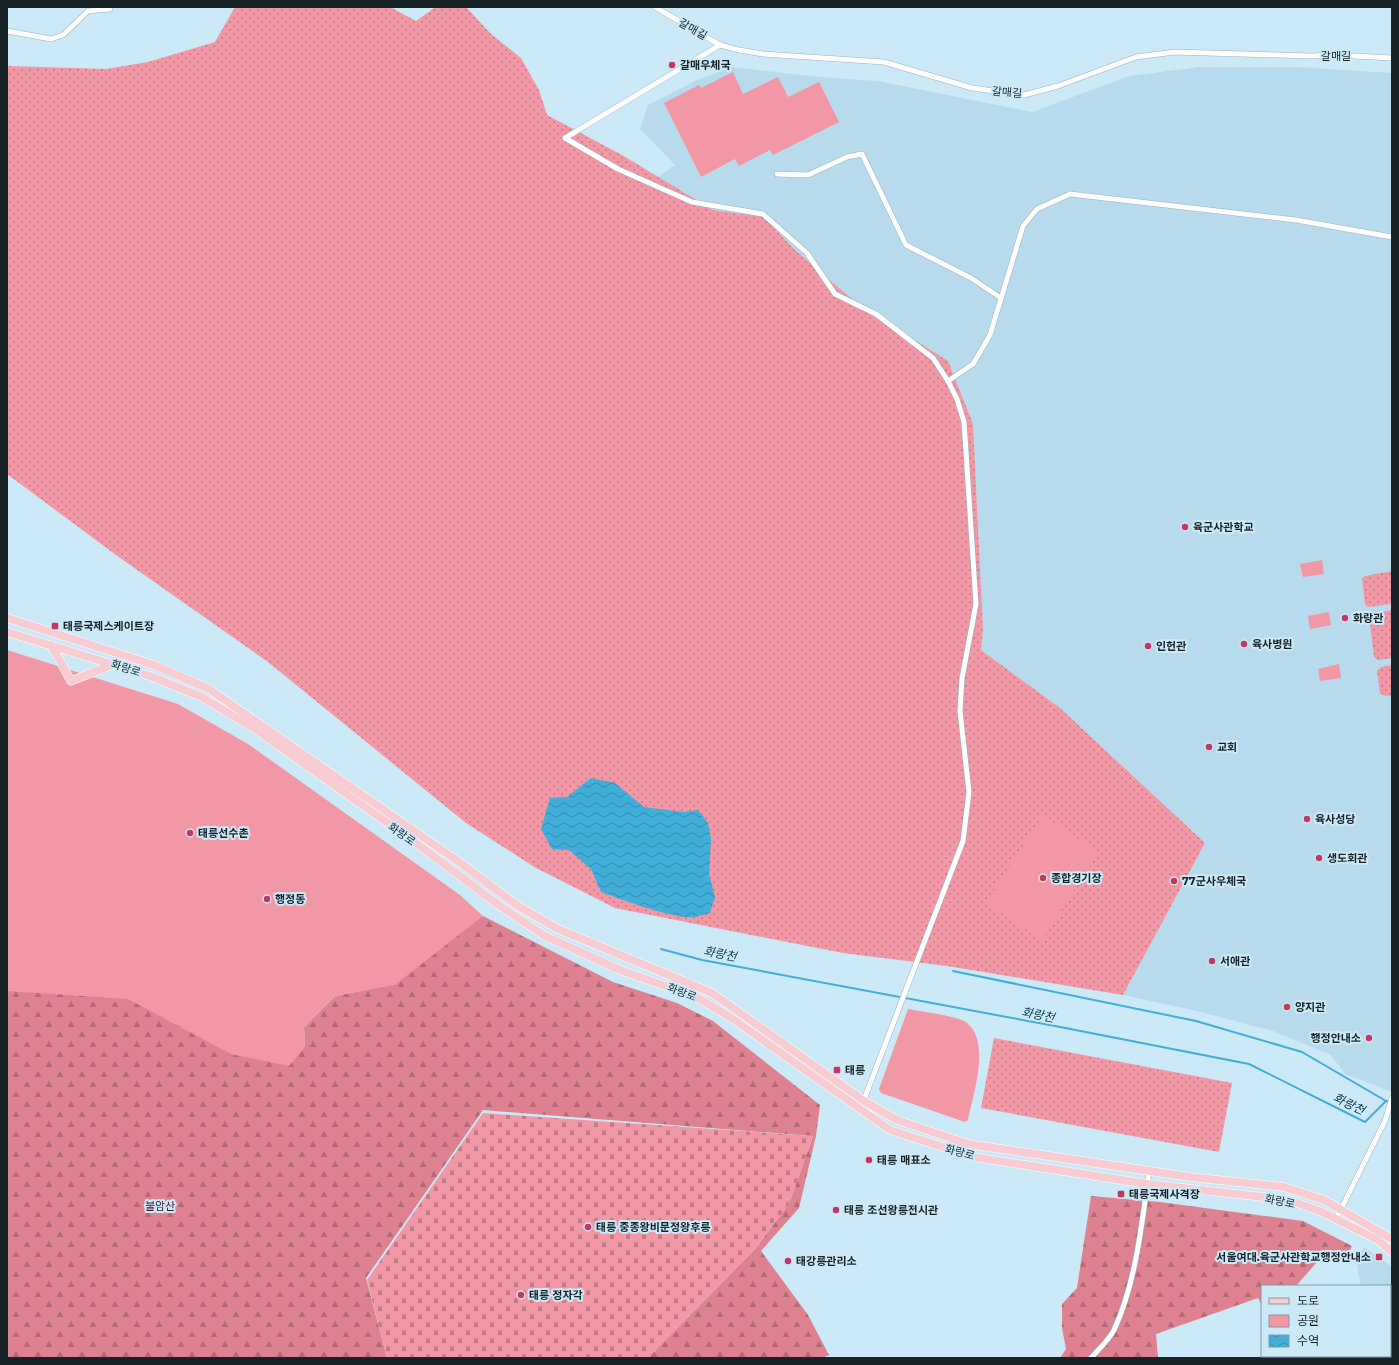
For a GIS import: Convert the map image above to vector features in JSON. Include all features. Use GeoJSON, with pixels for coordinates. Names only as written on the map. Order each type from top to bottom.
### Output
{"type":"FeatureCollection","features":[{"type":"Feature","properties":{"kind":"main road","name":"화랑로"},"geometry":{"type":"LineString","coordinates":[[7,618],[154,665],[209,689],[248,714],[462,864],[518,906],[558,928],[712,993],[864,1101],[897,1120],[968,1144],[1149,1172],[1284,1187],[1315,1196],[1341,1209],[1392,1239]]}},
{"type":"Feature","properties":{"kind":"main road"},"geometry":{"type":"LineString","coordinates":[[16,634],[20,631],[28,630],[52,637],[54,636],[52,632]]}},
{"type":"Feature","properties":{"kind":"main road","name":"화랑로"},"geometry":{"type":"LineString","coordinates":[[7,632],[150,676],[202,696],[255,729],[420,846],[497,904],[545,936],[620,970],[696,997],[733,1019],[890,1130],[974,1157],[1148,1184],[1289,1200],[1322,1212],[1378,1240],[1392,1252]]}},
{"type":"Feature","properties":{"kind":"main road"},"geometry":{"type":"LineString","coordinates":[[51,645],[72,681],[112,664],[108,657],[112,654],[147,666],[154,665]]}},
{"type":"Feature","properties":{"kind":"street"},"geometry":{"type":"LineString","coordinates":[[7,31],[51,39],[58,38],[63,36],[88,11],[110,9],[110,7]]}},
{"type":"Feature","properties":{"kind":"street","name":"갈매길"},"geometry":{"type":"LineString","coordinates":[[655,7],[720,45],[763,54],[884,62],[972,88],[1024,95],[1058,86],[1136,57],[1175,52],[1310,56],[1335,55],[1392,58]]}},
{"type":"Feature","properties":{"kind":"street"},"geometry":{"type":"LineString","coordinates":[[720,45],[565,138],[618,169],[692,202],[763,214],[807,253],[835,294],[876,314],[933,358],[948,380],[957,400],[964,422],[976,604],[962,678],[960,711],[969,792],[963,841],[860,1110]]}},
{"type":"Feature","properties":{"kind":"street"},"geometry":{"type":"LineString","coordinates":[[777,174],[808,175],[847,157],[862,154],[906,245],[971,278],[1001,298]]}},
{"type":"Feature","properties":{"kind":"street"},"geometry":{"type":"LineString","coordinates":[[948,380],[973,364],[990,335],[1023,226],[1037,209],[1070,194],[1296,220],[1392,237]]}},
{"type":"Feature","properties":{"kind":"street"},"geometry":{"type":"LineString","coordinates":[[1336,1219],[1385,1121],[1392,1098]]}},
{"type":"Feature","properties":{"kind":"street"},"geometry":{"type":"LineString","coordinates":[[1091,1358],[1114,1331],[1128,1289],[1141,1232],[1149,1172]]}},
{"type":"Feature","properties":{"kind":"shaded area","name":"육군사관학교"},"geometry":{"type":"Polygon","coordinates":[[[732,67],[819,77],[878,81],[1032,112],[1129,76],[1200,67],[1297,67],[1392,73],[1392,1092],[1345,1074],[1331,1055],[1273,1031],[1197,1011],[1123,995],[1205,843],[1060,708],[981,650],[983,630],[973,424],[878,317],[847,295],[794,249],[764,217],[713,210],[658,177],[675,165],[640,129],[648,105],[699,79],[732,67]]]}},
{"type":"Feature","properties":{"kind":"shaded area"},"geometry":{"type":"Polygon","coordinates":[[[1364,1247],[1392,1267],[1392,1358],[1303,1358],[1391,1357],[1391,1285],[1361,1285],[1357,1264],[1364,1247]]]}},
{"type":"Feature","properties":{"kind":"green space"},"geometry":{"type":"Polygon","coordinates":[[[235,7],[390,7],[416,21],[434,8],[466,7],[491,34],[521,58],[539,90],[547,115],[622,155],[713,210],[764,217],[794,249],[847,295],[878,317],[948,361],[973,424],[983,630],[981,650],[1060,708],[1205,843],[1123,995],[947,966],[843,953],[615,908],[536,868],[466,823],[268,662],[116,555],[7,474],[7,66],[106,69],[148,62],[215,42],[235,7]]]}},
{"type":"Feature","properties":{"kind":"green space"},"geometry":{"type":"Polygon","coordinates":[[[733,72],[743,94],[778,77],[788,97],[819,82],[839,122],[773,155],[770,150],[739,166],[735,159],[701,177],[664,103],[699,85],[701,88],[733,72]]]}},
{"type":"Feature","properties":{"kind":"green space"},"geometry":{"type":"Polygon","coordinates":[[[1322,560],[1324,574],[1303,577],[1300,564],[1322,560]]]}},
{"type":"Feature","properties":{"kind":"green space"},"geometry":{"type":"Polygon","coordinates":[[[1392,571],[1392,604],[1368,607],[1365,604],[1362,579],[1365,576],[1392,571]]]}},
{"type":"Feature","properties":{"kind":"green space"},"geometry":{"type":"Polygon","coordinates":[[[1392,610],[1392,658],[1378,660],[1374,657],[1369,617],[1373,614],[1392,610]]]}},
{"type":"Feature","properties":{"kind":"green space"},"geometry":{"type":"Polygon","coordinates":[[[1329,612],[1331,625],[1310,629],[1308,616],[1329,612]]]}},
{"type":"Feature","properties":{"kind":"green space","name":"태릉선수촌"},"geometry":{"type":"Polygon","coordinates":[[[7,650],[178,704],[248,744],[460,895],[483,916],[396,984],[335,996],[304,1027],[305,1047],[289,1066],[231,1054],[128,999],[7,991],[7,650]]]}},
{"type":"Feature","properties":{"kind":"green space"},"geometry":{"type":"Polygon","coordinates":[[[1339,664],[1341,678],[1320,681],[1318,669],[1339,664]]]}},
{"type":"Feature","properties":{"kind":"green space"},"geometry":{"type":"Polygon","coordinates":[[[1392,665],[1392,695],[1385,696],[1380,693],[1377,671],[1381,667],[1392,665]]]}},
{"type":"Feature","properties":{"kind":"green space","name":"종합경기장"},"geometry":{"type":"Polygon","coordinates":[[[1043,815],[1099,852],[1042,940],[986,903],[1043,815]]]}},
{"type":"Feature","properties":{"kind":"green space","name":"불암산"},"geometry":{"type":"Polygon","coordinates":[[[483,916],[613,982],[677,1003],[713,1021],[820,1105],[816,1136],[799,1208],[761,1251],[808,1315],[829,1355],[822,1358],[648,1358],[755,1249],[789,1204],[813,1136],[483,1110],[366,1278],[387,1358],[7,1358],[7,988],[45,957],[305,1047],[304,1027],[335,996],[396,984],[431,947],[483,916]]]}},
{"type":"Feature","properties":{"kind":"green space"},"geometry":{"type":"Polygon","coordinates":[[[908,1009],[940,1014],[959,1019],[970,1026],[976,1036],[979,1049],[977,1080],[968,1120],[965,1122],[881,1093],[879,1089],[908,1009]]]}},
{"type":"Feature","properties":{"kind":"green space"},"geometry":{"type":"Polygon","coordinates":[[[994,1038],[1232,1083],[1219,1152],[981,1108],[994,1038]]]}},
{"type":"Feature","properties":{"kind":"green space","name":"태릉 중종왕비문정왕후릉"},"geometry":{"type":"Polygon","coordinates":[[[483,1113],[813,1136],[789,1204],[755,1249],[648,1358],[387,1358],[367,1280],[483,1113]]]}},
{"type":"Feature","properties":{"kind":"green space"},"geometry":{"type":"Polygon","coordinates":[[[1091,1196],[1160,1202],[1303,1221],[1352,1246],[1345,1261],[1317,1262],[1297,1285],[1261,1285],[1261,1303],[1258,1298],[1156,1334],[1158,1358],[1060,1358],[1066,1349],[1062,1328],[1062,1304],[1077,1288],[1091,1196]]]}},
{"type":"Feature","properties":{"kind":"water"},"geometry":{"type":"Polygon","coordinates":[[[591,778],[615,783],[644,807],[683,812],[698,810],[708,823],[711,839],[709,874],[715,897],[710,913],[695,917],[674,915],[601,892],[591,869],[569,850],[552,849],[541,829],[550,798],[567,797],[591,778]]]}},
{"type":"Feature","properties":{"kind":"waterway","name":"화랑천"},"geometry":{"type":"LineString","coordinates":[[661,949],[702,960],[1249,1064],[1365,1122],[1386,1101],[1390,1102]]}},
{"type":"Feature","properties":{"kind":"waterway"},"geometry":{"type":"LineString","coordinates":[[953,971],[1196,1021],[1302,1052],[1386,1101]]}},
{"type":"Feature","properties":{"kind":"place","name":"갈매우체국"},"geometry":{"type":"Point","coordinates":[672,65]}},
{"type":"Feature","properties":{"kind":"place","name":"육군사관학교"},"geometry":{"type":"Point","coordinates":[1185,527]}},
{"type":"Feature","properties":{"kind":"place","name":"화랑관"},"geometry":{"type":"Point","coordinates":[1345,618]}},
{"type":"Feature","properties":{"kind":"place","name":"태릉국제스케이트장"},"geometry":{"type":"Point","coordinates":[55,626]}},
{"type":"Feature","properties":{"kind":"place","name":"육사병원"},"geometry":{"type":"Point","coordinates":[1244,644]}},
{"type":"Feature","properties":{"kind":"place","name":"인헌관"},"geometry":{"type":"Point","coordinates":[1148,646]}},
{"type":"Feature","properties":{"kind":"place","name":"교회"},"geometry":{"type":"Point","coordinates":[1209,747]}},
{"type":"Feature","properties":{"kind":"place","name":"육사성당"},"geometry":{"type":"Point","coordinates":[1307,819]}},
{"type":"Feature","properties":{"kind":"place","name":"태릉선수촌"},"geometry":{"type":"Point","coordinates":[190,833]}},
{"type":"Feature","properties":{"kind":"place","name":"생도회관"},"geometry":{"type":"Point","coordinates":[1319,858]}},
{"type":"Feature","properties":{"kind":"place","name":"종합경기장"},"geometry":{"type":"Point","coordinates":[1043,878]}},
{"type":"Feature","properties":{"kind":"place","name":"77군사우체국"},"geometry":{"type":"Point","coordinates":[1174,881]}},
{"type":"Feature","properties":{"kind":"place","name":"행정동"},"geometry":{"type":"Point","coordinates":[267,899]}},
{"type":"Feature","properties":{"kind":"place","name":"서애관"},"geometry":{"type":"Point","coordinates":[1212,961]}},
{"type":"Feature","properties":{"kind":"place","name":"양지관"},"geometry":{"type":"Point","coordinates":[1287,1007]}},
{"type":"Feature","properties":{"kind":"place","name":"행정안내소"},"geometry":{"type":"Point","coordinates":[1369,1038]}},
{"type":"Feature","properties":{"kind":"place","name":"태릉"},"geometry":{"type":"Point","coordinates":[837,1070]}},
{"type":"Feature","properties":{"kind":"place","name":"태릉 매표소"},"geometry":{"type":"Point","coordinates":[869,1160]}},
{"type":"Feature","properties":{"kind":"place","name":"태릉국제사격장"},"geometry":{"type":"Point","coordinates":[1121,1194]}},
{"type":"Feature","properties":{"kind":"place","name":"태릉 조선왕릉전시관"},"geometry":{"type":"Point","coordinates":[836,1210]}},
{"type":"Feature","properties":{"kind":"place","name":"태릉 중종왕비문정왕후릉"},"geometry":{"type":"Point","coordinates":[588,1227]}},
{"type":"Feature","properties":{"kind":"place","name":"서울여대.육군사관학교행정안내소"},"geometry":{"type":"Point","coordinates":[1379,1257]}},
{"type":"Feature","properties":{"kind":"place","name":"태강릉관리소"},"geometry":{"type":"Point","coordinates":[788,1261]}},
{"type":"Feature","properties":{"kind":"place","name":"태릉 정자각"},"geometry":{"type":"Point","coordinates":[521,1295]}}]}
